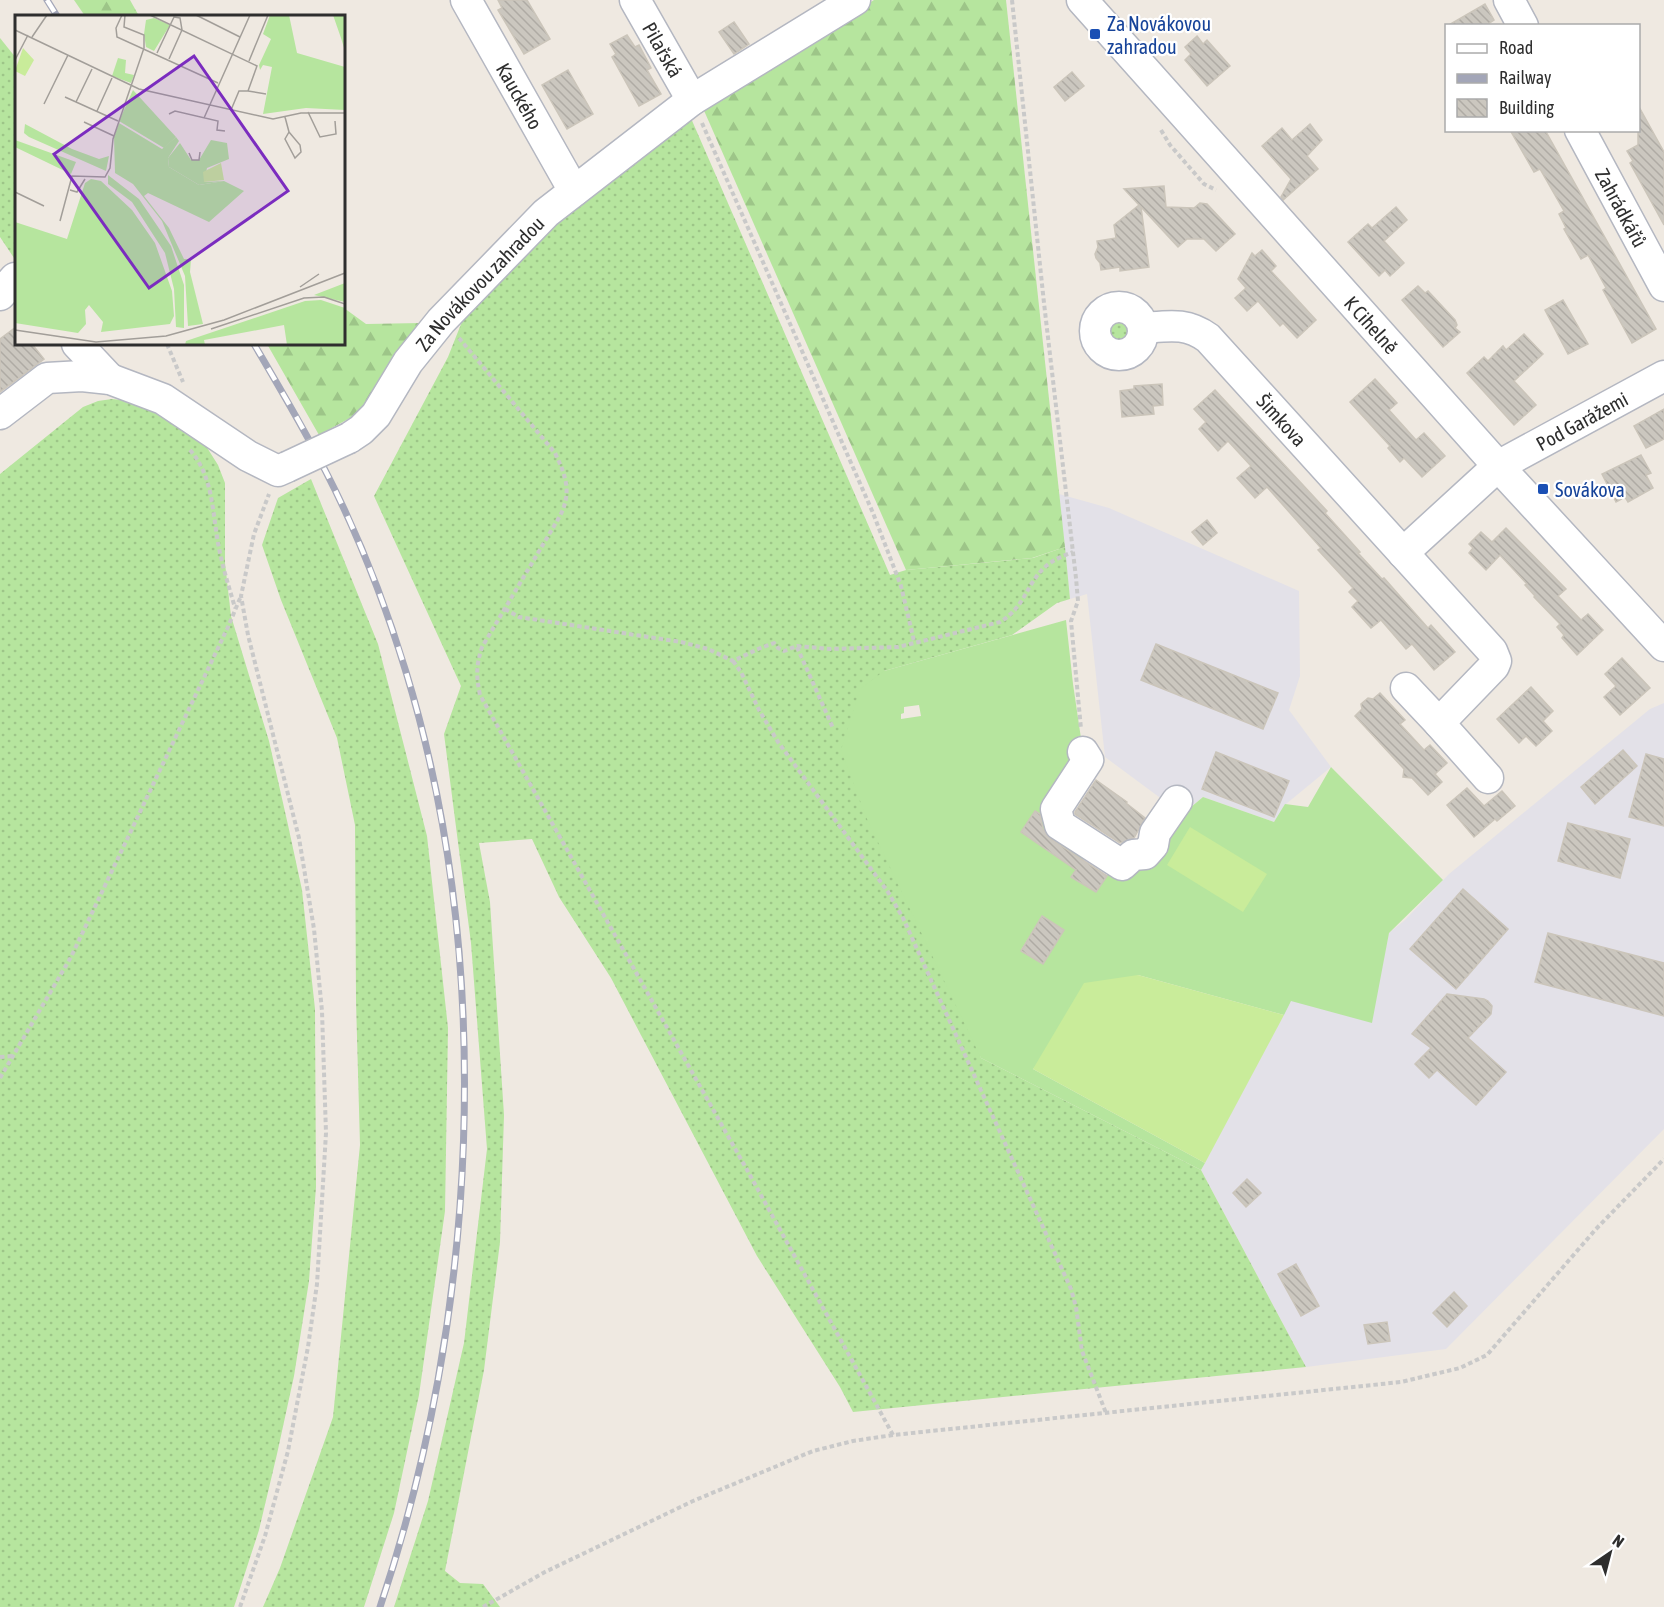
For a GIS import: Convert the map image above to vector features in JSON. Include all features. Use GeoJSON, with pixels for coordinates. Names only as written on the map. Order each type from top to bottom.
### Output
{"type":"FeatureCollection","features":[{"type":"Feature","properties":{"kind":"street","name":"Kauckého"},"geometry":{"type":"LineString","coordinates":[[466,0],[574,191]]}},
{"type":"Feature","properties":{"kind":"street","name":"Pilařská"},"geometry":{"type":"LineString","coordinates":[[635,0],[692,100]]}},
{"type":"Feature","properties":{"kind":"street","name":"Za Novákovou zahradou"},"geometry":{"type":"LineString","coordinates":[[282,469],[349,438],[361,430],[376,415],[408,362],[441,321],[535,224],[574,191],[692,100],[855,0]]}},
{"type":"Feature","properties":{"kind":"street","name":"K Cihelně"},"geometry":{"type":"LineString","coordinates":[[1082,0],[1498,466],[1662,640]]}},
{"type":"Feature","properties":{"kind":"street"},"geometry":{"type":"LineString","coordinates":[[1509,0],[1522,24]]}},
{"type":"Feature","properties":{"kind":"street","name":"Zahrádkářů"},"geometry":{"type":"LineString","coordinates":[[1581,132],[1664,286]]}},
{"type":"Feature","properties":{"kind":"street"},"geometry":{"type":"LineString","coordinates":[[0,295],[15,278]]}},
{"type":"Feature","properties":{"kind":"street","name":"Šimkova"},"geometry":{"type":"LineString","coordinates":[[1143,328],[1175,325],[1199,331],[1208,338],[1492,651],[1496,661],[1491,671],[1438,723]]}},
{"type":"Feature","properties":{"kind":"street"},"geometry":{"type":"LineString","coordinates":[[78,345],[110,379]]}},
{"type":"Feature","properties":{"kind":"street"},"geometry":{"type":"LineString","coordinates":[[0,414],[47,378],[82,376],[110,379],[163,399],[248,456],[282,469]]}},
{"type":"Feature","properties":{"kind":"street","name":"Pod Garážemi"},"geometry":{"type":"LineString","coordinates":[[1498,466],[1664,376]]}},
{"type":"Feature","properties":{"kind":"street"},"geometry":{"type":"LineString","coordinates":[[1403,553],[1498,466]]}},
{"type":"Feature","properties":{"kind":"street"},"geometry":{"type":"LineString","coordinates":[[1406,688],[1488,778]]}},
{"type":"Feature","properties":{"kind":"street"},"geometry":{"type":"LineString","coordinates":[[1083,752],[1088,760],[1056,809],[1060,825],[1122,865],[1133,855],[1145,854],[1153,845],[1155,833],[1177,801]]}},
{"type":"Feature","properties":{"kind":"path"},"geometry":{"type":"LineString","coordinates":[[1012,0],[1042,291],[1078,601],[1071,621],[1083,752]]}},
{"type":"Feature","properties":{"kind":"path"},"geometry":{"type":"LineString","coordinates":[[692,100],[873,513],[902,586],[914,641]]}},
{"type":"Feature","properties":{"kind":"path"},"geometry":{"type":"LineString","coordinates":[[441,321],[460,339],[555,453],[564,471],[567,487],[565,506],[482,647],[477,662],[476,677],[480,695],[893,1435]]}},
{"type":"Feature","properties":{"kind":"path"},"geometry":{"type":"LineString","coordinates":[[188,448],[194,454],[206,476],[213,502],[220,552],[235,610]]}},
{"type":"Feature","properties":{"kind":"path"},"geometry":{"type":"LineString","coordinates":[[0,1078],[71,957],[235,610],[241,596],[254,534],[282,469]]}},
{"type":"Feature","properties":{"kind":"path"},"geometry":{"type":"LineString","coordinates":[[733,661],[774,643],[784,651],[797,646],[830,649],[898,646],[1000,622],[1010,616],[1022,602],[1037,575],[1046,566],[1073,552]]}},
{"type":"Feature","properties":{"kind":"path"},"geometry":{"type":"LineString","coordinates":[[240,1607],[268,1526],[288,1451],[305,1359],[317,1284],[326,1133],[322,1011],[312,918],[299,838],[248,635],[241,596]]}},
{"type":"Feature","properties":{"kind":"path"},"geometry":{"type":"LineString","coordinates":[[505,609],[519,617],[688,643],[708,649],[733,661],[778,742],[888,892],[903,918],[1071,1289],[1076,1306],[1082,1351],[1106,1413]]}},
{"type":"Feature","properties":{"kind":"path"},"geometry":{"type":"LineString","coordinates":[[797,646],[832,729]]}},
{"type":"Feature","properties":{"kind":"path"},"geometry":{"type":"LineString","coordinates":[[0,1057],[13,1056]]}},
{"type":"Feature","properties":{"kind":"path"},"geometry":{"type":"LineString","coordinates":[[483,1607],[545,1572],[693,1501],[813,1451],[853,1441],[1401,1382],[1460,1368],[1487,1355],[1596,1229],[1664,1159]]}},
{"type":"Feature","properties":{"kind":"shaded area"},"geometry":{"type":"Polygon","coordinates":[[[1059,494],[1109,508],[1299,591],[1300,676],[1289,710],[1331,767],[1286,804],[1274,822],[1203,797],[1182,814],[1105,757],[1087,594],[1070,599],[1059,494]]]}},
{"type":"Feature","properties":{"kind":"shaded area"},"geometry":{"type":"Polygon","coordinates":[[[1664,703],[1664,1129],[1446,1349],[1306,1367],[1201,1170],[1290,1001],[1378,986],[1389,933],[1405,920],[1449,874],[1650,709],[1664,703]]]}},
{"type":"Feature","properties":{"kind":"green space"},"geometry":{"type":"Polygon","coordinates":[[[74,0],[130,0],[138,15],[84,15],[74,0]]]}},
{"type":"Feature","properties":{"kind":"green space"},"geometry":{"type":"Polygon","coordinates":[[[874,0],[1006,0],[1065,547],[1032,558],[906,570],[702,106],[874,0]]]}},
{"type":"Feature","properties":{"kind":"green space"},"geometry":{"type":"Polygon","coordinates":[[[0,38],[15,57],[15,258],[0,237],[0,38]]]}},
{"type":"Feature","properties":{"kind":"green space"},"geometry":{"type":"Polygon","coordinates":[[[690,116],[890,575],[906,570],[1033,558],[1065,547],[1070,599],[1057,603],[1012,635],[884,671],[981,1058],[1201,1170],[1306,1367],[853,1412],[840,1387],[757,1256],[611,978],[559,897],[532,839],[479,843],[490,902],[504,1115],[500,1242],[484,1370],[445,1571],[460,1583],[483,1584],[500,1607],[394,1607],[428,1501],[464,1343],[487,1149],[471,943],[444,734],[461,686],[374,496],[448,357],[467,309],[552,223],[690,116]]]}},
{"type":"Feature","properties":{"kind":"green space"},"geometry":{"type":"Polygon","coordinates":[[[345,309],[366,324],[421,323],[361,412],[319,435],[268,345],[345,345],[345,309]]]}},
{"type":"Feature","properties":{"kind":"green space"},"geometry":{"type":"Polygon","coordinates":[[[1119,316],[1129,320],[1133,330],[1129,340],[1119,344],[1109,340],[1105,330],[1109,320],[1119,316]]]}},
{"type":"Feature","properties":{"kind":"green space"},"geometry":{"type":"Polygon","coordinates":[[[112,399],[150,407],[206,446],[218,465],[225,483],[225,563],[231,616],[269,741],[302,890],[315,1009],[316,1187],[309,1281],[294,1376],[277,1454],[259,1530],[234,1607],[0,1607],[0,474],[83,407],[112,399]]]}},
{"type":"Feature","properties":{"kind":"green space"},"geometry":{"type":"Polygon","coordinates":[[[311,479],[378,644],[427,836],[448,1028],[445,1211],[419,1395],[394,1513],[364,1607],[263,1607],[280,1568],[333,1417],[360,1145],[355,825],[337,738],[281,600],[262,545],[278,498],[311,479]]]}},
{"type":"Feature","properties":{"kind":"green space"},"geometry":{"type":"Polygon","coordinates":[[[1066,620],[1083,752],[1060,824],[1122,865],[1203,797],[1274,822],[1285,804],[1308,807],[1331,767],[1443,880],[1389,933],[1372,1023],[1291,1001],[1284,1015],[1138,975],[1033,1069],[1205,1163],[1201,1170],[981,1058],[867,819],[841,750],[860,689],[884,671],[1066,620]],[[919,705],[904,707],[901,719],[921,716],[919,705]],[[1087,854],[1071,877],[1096,892],[1111,870],[1087,854]],[[1042,916],[1021,950],[1043,964],[1064,930],[1042,916]]]}},
{"type":"Feature","properties":{"kind":"green space"},"geometry":{"type":"Polygon","coordinates":[[[1190,827],[1267,874],[1243,912],[1167,865],[1190,827]]]}},
{"type":"Feature","properties":{"kind":"green space"},"geometry":{"type":"Polygon","coordinates":[[[1138,975],[1284,1015],[1205,1163],[1033,1069],[1084,983],[1138,975]]]}},
{"type":"Feature","properties":{"kind":"building"},"geometry":{"type":"Polygon","coordinates":[[[498,0],[527,0],[550,39],[524,54],[498,10],[502,8],[498,0]]]}},
{"type":"Feature","properties":{"kind":"building"},"geometry":{"type":"Polygon","coordinates":[[[1485,4],[1494,20],[1488,24],[1450,24],[1485,4]]]}},
{"type":"Feature","properties":{"kind":"building"},"geometry":{"type":"Polygon","coordinates":[[[734,22],[749,44],[734,54],[719,32],[734,22]]]}},
{"type":"Feature","properties":{"kind":"building"},"geometry":{"type":"Polygon","coordinates":[[[627,35],[635,47],[639,45],[651,68],[647,70],[661,94],[639,106],[612,57],[616,54],[610,44],[627,35]]]}},
{"type":"Feature","properties":{"kind":"building"},"geometry":{"type":"Polygon","coordinates":[[[1197,36],[1203,44],[1207,40],[1230,66],[1207,86],[1185,60],[1191,54],[1185,47],[1197,36]]]}},
{"type":"Feature","properties":{"kind":"building"},"geometry":{"type":"Polygon","coordinates":[[[568,70],[593,114],[567,129],[542,85],[568,70]]]}},
{"type":"Feature","properties":{"kind":"building"},"geometry":{"type":"Polygon","coordinates":[[[1072,72],[1084,86],[1065,101],[1054,87],[1072,72]]]}},
{"type":"Feature","properties":{"kind":"building"},"geometry":{"type":"Polygon","coordinates":[[[1640,109],[1664,152],[1664,225],[1630,163],[1633,161],[1627,151],[1638,145],[1640,109]]]}},
{"type":"Feature","properties":{"kind":"building"},"geometry":{"type":"Polygon","coordinates":[[[1310,124],[1322,140],[1307,156],[1318,169],[1283,200],[1281,197],[1291,179],[1262,146],[1282,128],[1292,140],[1310,124]]]}},
{"type":"Feature","properties":{"kind":"building"},"geometry":{"type":"Polygon","coordinates":[[[1511,132],[1546,132],[1656,329],[1632,343],[1603,290],[1606,288],[1588,255],[1581,259],[1564,229],[1566,228],[1559,214],[1564,211],[1540,169],[1534,172],[1511,132]]]}},
{"type":"Feature","properties":{"kind":"building"},"geometry":{"type":"Polygon","coordinates":[[[1164,186],[1166,207],[1194,208],[1200,203],[1207,204],[1235,234],[1216,251],[1204,239],[1187,239],[1178,247],[1141,207],[1149,267],[1120,271],[1120,267],[1101,270],[1095,254],[1098,247],[1097,241],[1116,238],[1114,225],[1139,205],[1124,189],[1164,186]]]}},
{"type":"Feature","properties":{"kind":"building"},"geometry":{"type":"Polygon","coordinates":[[[1396,207],[1407,220],[1384,241],[1404,263],[1390,276],[1385,270],[1379,276],[1348,242],[1368,224],[1372,228],[1396,207]]]}},
{"type":"Feature","properties":{"kind":"building"},"geometry":{"type":"Polygon","coordinates":[[[1262,250],[1276,266],[1271,271],[1316,320],[1297,338],[1283,323],[1280,326],[1258,301],[1247,311],[1235,298],[1246,288],[1238,279],[1252,253],[1255,256],[1262,250]]]}},
{"type":"Feature","properties":{"kind":"building"},"geometry":{"type":"Polygon","coordinates":[[[1418,286],[1425,293],[1428,291],[1455,320],[1457,325],[1455,328],[1460,332],[1443,347],[1402,300],[1418,286]]]}},
{"type":"Feature","properties":{"kind":"building"},"geometry":{"type":"Polygon","coordinates":[[[1563,300],[1588,344],[1568,354],[1545,310],[1563,300]]]}},
{"type":"Feature","properties":{"kind":"building"},"geometry":{"type":"Polygon","coordinates":[[[15,328],[15,345],[33,345],[44,359],[0,392],[0,339],[15,328]]]}},
{"type":"Feature","properties":{"kind":"building"},"geometry":{"type":"Polygon","coordinates":[[[1524,334],[1543,354],[1514,381],[1536,405],[1514,425],[1467,373],[1484,357],[1488,361],[1503,346],[1506,350],[1524,334]]]}},
{"type":"Feature","properties":{"kind":"building"},"geometry":{"type":"Polygon","coordinates":[[[1375,379],[1397,403],[1389,410],[1416,440],[1424,433],[1445,456],[1422,477],[1404,458],[1400,462],[1388,448],[1390,446],[1350,402],[1375,379]]]}},
{"type":"Feature","properties":{"kind":"building"},"geometry":{"type":"Polygon","coordinates":[[[1162,384],[1163,405],[1153,406],[1154,414],[1122,417],[1120,391],[1134,389],[1134,386],[1162,384]]]}},
{"type":"Feature","properties":{"kind":"building"},"geometry":{"type":"Polygon","coordinates":[[[1215,390],[1327,511],[1325,513],[1360,552],[1358,553],[1382,579],[1384,578],[1428,628],[1431,625],[1455,652],[1434,670],[1412,644],[1406,649],[1381,620],[1371,628],[1352,607],[1358,601],[1349,592],[1353,588],[1318,550],[1321,548],[1267,487],[1255,498],[1237,478],[1251,466],[1228,441],[1218,451],[1199,429],[1206,422],[1194,409],[1215,390]]]}},
{"type":"Feature","properties":{"kind":"building"},"geometry":{"type":"Polygon","coordinates":[[[1664,409],[1664,439],[1646,448],[1634,426],[1664,409]]]}},
{"type":"Feature","properties":{"kind":"building"},"geometry":{"type":"Polygon","coordinates":[[[1641,455],[1651,473],[1646,475],[1653,488],[1628,502],[1625,497],[1616,502],[1602,474],[1641,455]]]}},
{"type":"Feature","properties":{"kind":"building"},"geometry":{"type":"Polygon","coordinates":[[[1207,520],[1217,533],[1203,545],[1192,532],[1207,520]]]}},
{"type":"Feature","properties":{"kind":"building"},"geometry":{"type":"Polygon","coordinates":[[[1506,528],[1566,589],[1558,596],[1581,620],[1588,614],[1603,630],[1577,655],[1562,638],[1564,635],[1557,627],[1560,624],[1534,597],[1525,585],[1527,584],[1500,555],[1486,570],[1469,553],[1473,548],[1469,544],[1481,532],[1492,542],[1506,528]]]}},
{"type":"Feature","properties":{"kind":"building"},"geometry":{"type":"Polygon","coordinates":[[[1156,644],[1278,693],[1263,729],[1141,680],[1156,644]]]}},
{"type":"Feature","properties":{"kind":"building"},"geometry":{"type":"Polygon","coordinates":[[[1622,658],[1650,688],[1620,715],[1604,697],[1616,686],[1605,674],[1622,658]]]}},
{"type":"Feature","properties":{"kind":"building"},"geometry":{"type":"Polygon","coordinates":[[[1531,687],[1553,711],[1543,721],[1552,731],[1536,746],[1526,736],[1519,743],[1497,719],[1531,687]]]}},
{"type":"Feature","properties":{"kind":"building"},"geometry":{"type":"Polygon","coordinates":[[[1380,693],[1405,720],[1400,724],[1424,750],[1430,745],[1447,763],[1435,774],[1442,782],[1428,795],[1412,778],[1403,777],[1404,769],[1355,716],[1362,709],[1361,704],[1380,693]]]}},
{"type":"Feature","properties":{"kind":"building"},"geometry":{"type":"Polygon","coordinates":[[[1623,750],[1637,766],[1595,804],[1581,787],[1623,750]]]}},
{"type":"Feature","properties":{"kind":"building"},"geometry":{"type":"Polygon","coordinates":[[[1216,752],[1289,781],[1274,817],[1202,789],[1216,752]]]}},
{"type":"Feature","properties":{"kind":"building"},"geometry":{"type":"Polygon","coordinates":[[[1646,754],[1664,759],[1664,826],[1629,817],[1646,754]]]}},
{"type":"Feature","properties":{"kind":"building"},"geometry":{"type":"Polygon","coordinates":[[[1096,780],[1145,818],[1134,838],[1120,843],[1075,814],[1096,780]]]}},
{"type":"Feature","properties":{"kind":"building"},"geometry":{"type":"Polygon","coordinates":[[[1467,788],[1484,806],[1502,791],[1515,806],[1474,837],[1447,805],[1467,788]]]}},
{"type":"Feature","properties":{"kind":"building"},"geometry":{"type":"Polygon","coordinates":[[[1035,811],[1040,814],[1043,829],[1051,839],[1107,876],[1096,892],[1071,877],[1076,870],[1021,832],[1035,811]]]}},
{"type":"Feature","properties":{"kind":"building"},"geometry":{"type":"Polygon","coordinates":[[[1568,823],[1630,839],[1620,878],[1558,861],[1568,823]]]}},
{"type":"Feature","properties":{"kind":"building"},"geometry":{"type":"Polygon","coordinates":[[[1463,889],[1508,929],[1456,989],[1410,949],[1463,889]]]}},
{"type":"Feature","properties":{"kind":"building"},"geometry":{"type":"Polygon","coordinates":[[[1042,916],[1064,930],[1043,964],[1021,951],[1042,916]]]}},
{"type":"Feature","properties":{"kind":"building"},"geometry":{"type":"Polygon","coordinates":[[[1548,933],[1664,963],[1664,1016],[1535,982],[1548,933]]]}},
{"type":"Feature","properties":{"kind":"building"},"geometry":{"type":"Polygon","coordinates":[[[1447,994],[1484,999],[1492,1006],[1491,1014],[1468,1038],[1506,1072],[1476,1105],[1437,1070],[1429,1078],[1415,1064],[1431,1048],[1412,1034],[1447,994]]]}},
{"type":"Feature","properties":{"kind":"building"},"geometry":{"type":"Polygon","coordinates":[[[1247,1179],[1261,1193],[1246,1207],[1233,1193],[1247,1179]]]}},
{"type":"Feature","properties":{"kind":"building"},"geometry":{"type":"Polygon","coordinates":[[[1296,1264],[1319,1306],[1301,1316],[1278,1274],[1296,1264]]]}},
{"type":"Feature","properties":{"kind":"building"},"geometry":{"type":"Polygon","coordinates":[[[1454,1292],[1467,1306],[1447,1327],[1433,1313],[1454,1292]]]}},
{"type":"Feature","properties":{"kind":"building"},"geometry":{"type":"Polygon","coordinates":[[[1387,1322],[1390,1341],[1368,1344],[1364,1325],[1387,1322]]]}},
{"type":"Feature","properties":{"kind":"railway"},"geometry":{"type":"LineString","coordinates":[[47,0],[56,15]]}},
{"type":"Feature","properties":{"kind":"railway"},"geometry":{"type":"LineString","coordinates":[[255,345],[337,494],[360,544],[389,620],[406,672],[435,785],[454,902],[463,1021],[464,1141],[455,1261],[438,1380],[413,1495],[380,1607]]}},
{"type":"Feature","properties":{"kind":"place","name":"Za Novákovou zahradou"},"geometry":{"type":"Point","coordinates":[1095,34]}},
{"type":"Feature","properties":{"kind":"place","name":"Sovákova"},"geometry":{"type":"Point","coordinates":[1543,489]}}]}
